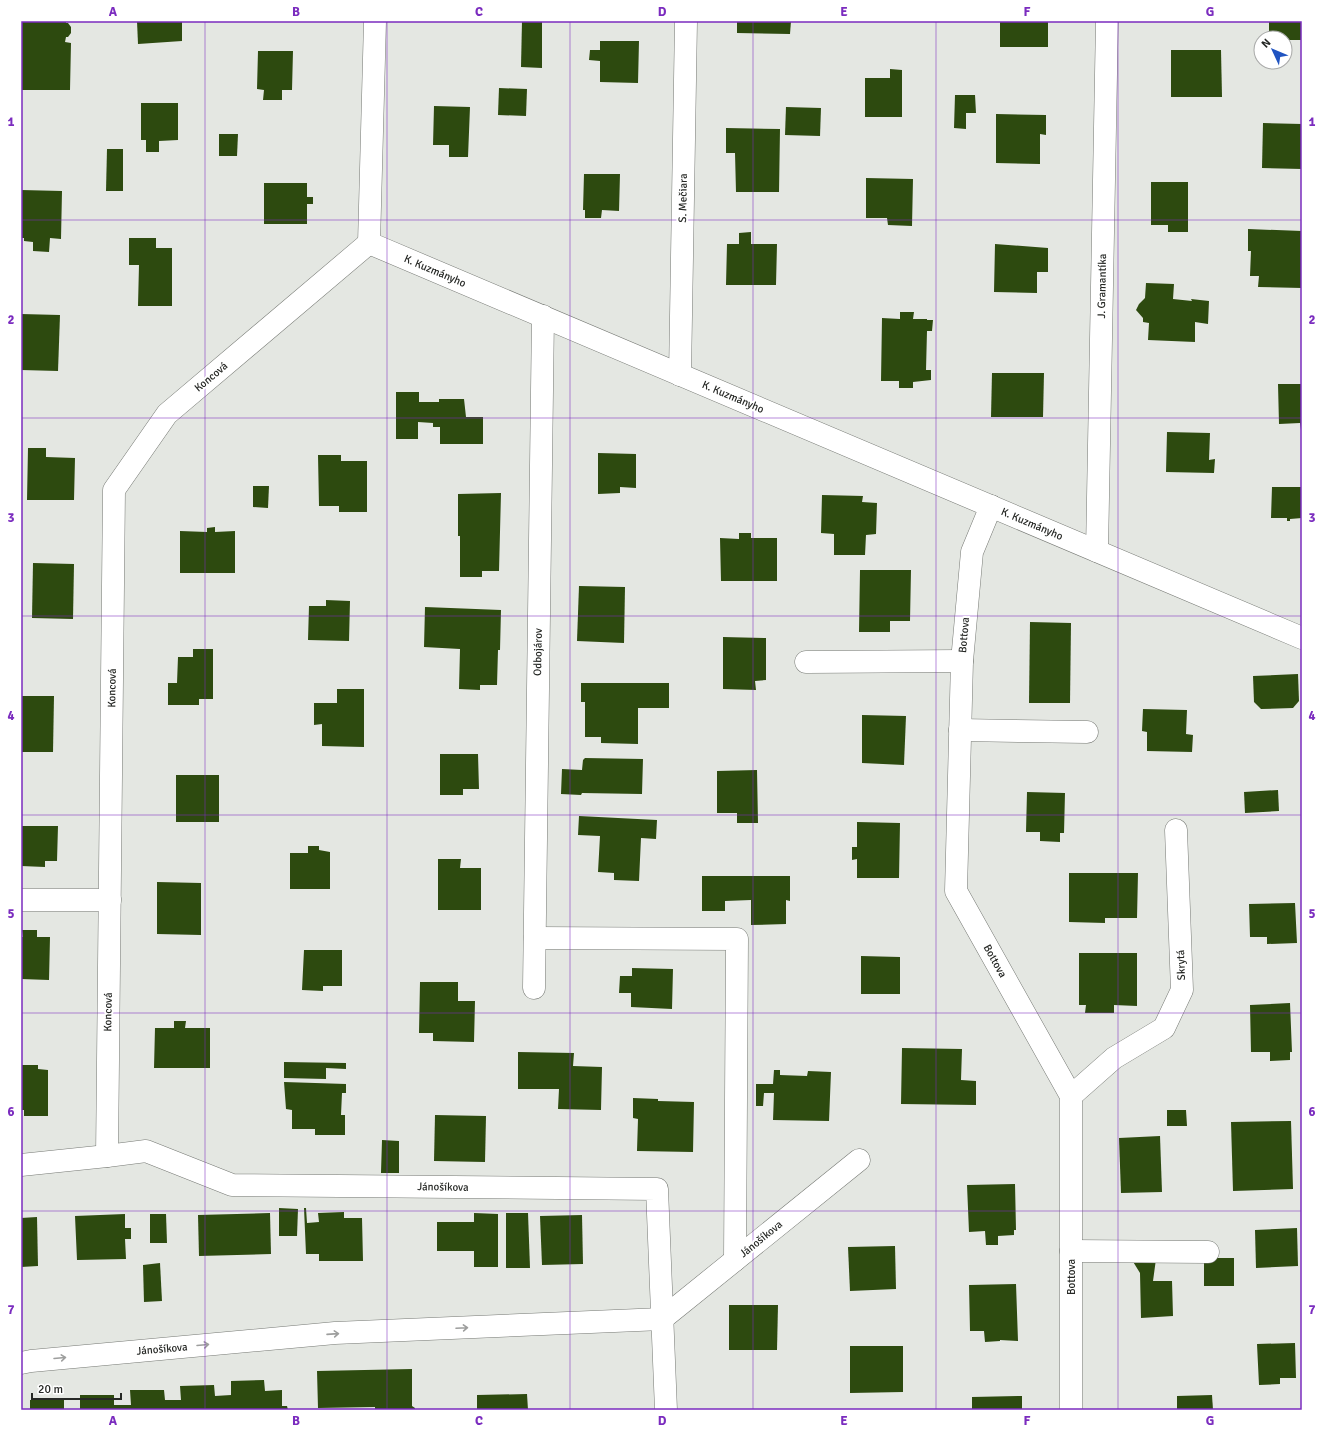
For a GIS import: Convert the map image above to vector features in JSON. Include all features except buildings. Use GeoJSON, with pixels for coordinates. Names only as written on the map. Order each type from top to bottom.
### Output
{"type":"FeatureCollection","features":[{"type":"Feature","properties":{"kind":"street"},"geometry":{"type":"LineString","coordinates":[[369,243],[375,21]]}},
{"type":"Feature","properties":{"kind":"street","name":"S. Mečiara"},"geometry":{"type":"LineString","coordinates":[[680,374],[686,21]]}},
{"type":"Feature","properties":{"kind":"street","name":"J. Gramantíka"},"geometry":{"type":"LineString","coordinates":[[1097,551],[1107,21]]}},
{"type":"Feature","properties":{"kind":"street","name":"K. Kuzmányho"},"geometry":{"type":"LineString","coordinates":[[369,243],[1302,638]]}},
{"type":"Feature","properties":{"kind":"street","name":"Koncová"},"geometry":{"type":"LineString","coordinates":[[107,1156],[114,490],[168,414],[369,243]]}},
{"type":"Feature","properties":{"kind":"street","name":"Odbojárov"},"geometry":{"type":"LineString","coordinates":[[534,988],[543,316]]}},
{"type":"Feature","properties":{"kind":"street","name":"Bottova"},"geometry":{"type":"LineString","coordinates":[[991,506],[972,552],[962,661],[956,891],[1071,1096],[1071,1410]]}},
{"type":"Feature","properties":{"kind":"street"},"geometry":{"type":"LineString","coordinates":[[806,662],[962,661]]}},
{"type":"Feature","properties":{"kind":"street"},"geometry":{"type":"LineString","coordinates":[[960,730],[1087,732]]}},
{"type":"Feature","properties":{"kind":"street","name":"Skrytá"},"geometry":{"type":"LineString","coordinates":[[1071,1096],[1114,1058],[1164,1028],[1182,990],[1176,830]]}},
{"type":"Feature","properties":{"kind":"street"},"geometry":{"type":"LineString","coordinates":[[21,900],[110,900]]}},
{"type":"Feature","properties":{"kind":"street"},"geometry":{"type":"LineString","coordinates":[[535,938],[737,939],[735,1260]]}},
{"type":"Feature","properties":{"kind":"street","name":"Jánošíkova"},"geometry":{"type":"LineString","coordinates":[[107,1156],[146,1151],[232,1185],[657,1189],[666,1410]]}},
{"type":"Feature","properties":{"kind":"street"},"geometry":{"type":"LineString","coordinates":[[21,1165],[107,1156]]}},
{"type":"Feature","properties":{"kind":"street","name":"Jánošíkova"},"geometry":{"type":"LineString","coordinates":[[21,1363],[335,1333],[662,1319],[859,1160]]}},
{"type":"Feature","properties":{"kind":"street"},"geometry":{"type":"LineString","coordinates":[[1071,1251],[1208,1252]]}}]}
